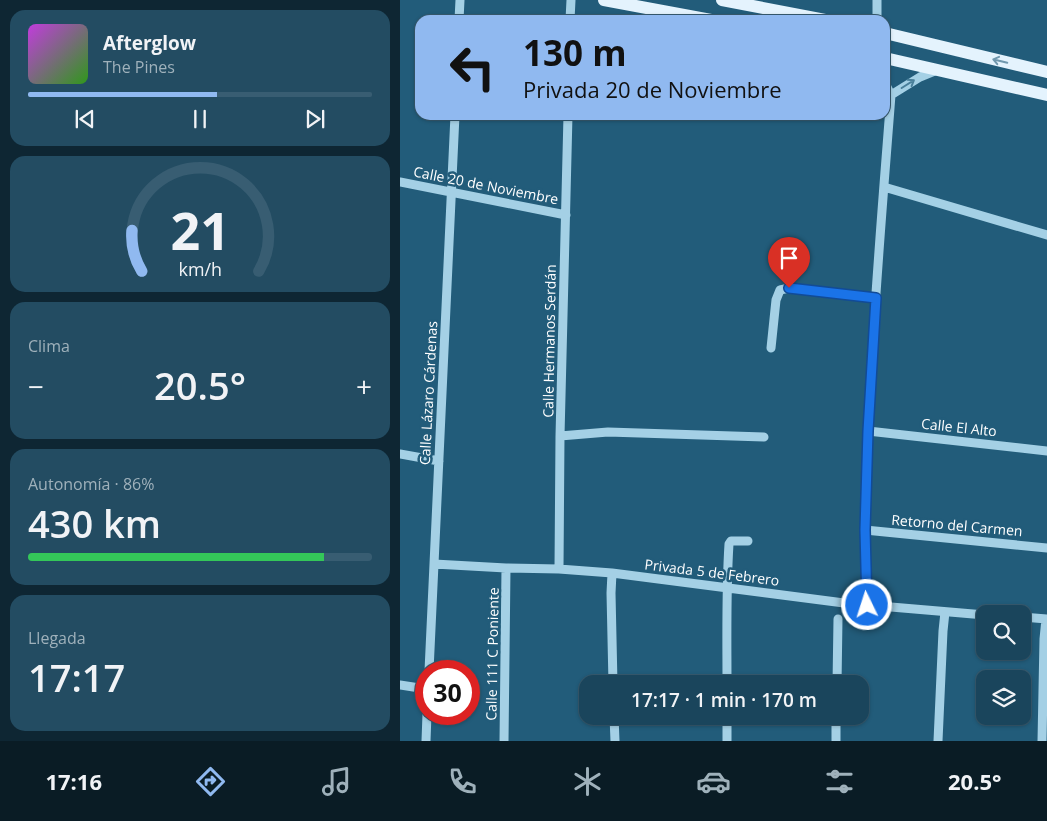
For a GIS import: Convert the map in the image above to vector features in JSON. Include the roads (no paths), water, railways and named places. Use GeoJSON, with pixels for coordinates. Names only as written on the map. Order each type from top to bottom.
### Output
{"type":"FeatureCollection","features":[{"type":"Feature","properties":{"kind":"main road"},"geometry":{"type":"LineString","coordinates":[[604,0],[684,15]]}},
{"type":"Feature","properties":{"kind":"main road"},"geometry":{"type":"LineString","coordinates":[[722,0],[754,3],[804,15]]}},
{"type":"Feature","properties":{"kind":"main road"},"geometry":{"type":"LineString","coordinates":[[890,34],[1047,72]]}},
{"type":"Feature","properties":{"kind":"main road"},"geometry":{"type":"LineString","coordinates":[[890,59],[1047,95]]}},
{"type":"Feature","properties":{"kind":"street"},"geometry":{"type":"LineString","coordinates":[[459,15],[460,0]]}},
{"type":"Feature","properties":{"kind":"street"},"geometry":{"type":"LineString","coordinates":[[570,15],[571,0]]}},
{"type":"Feature","properties":{"kind":"street"},"geometry":{"type":"LineString","coordinates":[[877,0],[877,15]]}},
{"type":"Feature","properties":{"kind":"street"},"geometry":{"type":"LineString","coordinates":[[890,108],[891,95],[920,77],[938,70]]}},
{"type":"Feature","properties":{"kind":"street","name":"Calle Lázaro Cárdenas"},"geometry":{"type":"LineString","coordinates":[[430,660],[455,120]]}},
{"type":"Feature","properties":{"kind":"street","name":"Calle Hermanos Serdán"},"geometry":{"type":"LineString","coordinates":[[559,568],[560,436],[568,120]]}},
{"type":"Feature","properties":{"kind":"street"},"geometry":{"type":"LineString","coordinates":[[867,605],[865,530],[868,431],[889,120]]}},
{"type":"Feature","properties":{"kind":"street","name":"Calle 20 de Noviembre"},"geometry":{"type":"LineString","coordinates":[[400,182],[566,215]]}},
{"type":"Feature","properties":{"kind":"street"},"geometry":{"type":"LineString","coordinates":[[884,187],[1047,235]]}},
{"type":"Feature","properties":{"kind":"street"},"geometry":{"type":"LineString","coordinates":[[771,348],[776,300],[780,290],[789,288],[876,298]]}},
{"type":"Feature","properties":{"kind":"street","name":"Calle El Alto"},"geometry":{"type":"LineString","coordinates":[[868,431],[1047,450]]}},
{"type":"Feature","properties":{"kind":"street"},"geometry":{"type":"LineString","coordinates":[[560,436],[608,432],[764,437]]}},
{"type":"Feature","properties":{"kind":"street"},"geometry":{"type":"LineString","coordinates":[[400,454],[439,462]]}},
{"type":"Feature","properties":{"kind":"street","name":"Retorno del Carmen"},"geometry":{"type":"LineString","coordinates":[[865,530],[1047,548]]}},
{"type":"Feature","properties":{"kind":"street"},"geometry":{"type":"LineString","coordinates":[[727,675],[727,575],[729,544],[735,540],[748,540]]}},
{"type":"Feature","properties":{"kind":"street","name":"Privada 5 de Febrero"},"geometry":{"type":"LineString","coordinates":[[434,564],[506,568],[559,568],[867,605],[976,614]]}},
{"type":"Feature","properties":{"kind":"street","name":"Calle 111 C Poniente"},"geometry":{"type":"LineString","coordinates":[[504,741],[506,568]]}},
{"type":"Feature","properties":{"kind":"street"},"geometry":{"type":"LineString","coordinates":[[612,573],[613,675]]}},
{"type":"Feature","properties":{"kind":"street"},"geometry":{"type":"LineString","coordinates":[[938,741],[945,612]]}},
{"type":"Feature","properties":{"kind":"street"},"geometry":{"type":"LineString","coordinates":[[1031,618],[1046,619],[1042,741]]}},
{"type":"Feature","properties":{"kind":"street"},"geometry":{"type":"LineString","coordinates":[[837,675],[838,619]]}},
{"type":"Feature","properties":{"kind":"street"},"geometry":{"type":"LineString","coordinates":[[400,685],[415,687]]}},
{"type":"Feature","properties":{"kind":"street"},"geometry":{"type":"LineString","coordinates":[[426,741],[427,725]]}},
{"type":"Feature","properties":{"kind":"street"},"geometry":{"type":"LineString","coordinates":[[614,725],[614,741]]}},
{"type":"Feature","properties":{"kind":"street"},"geometry":{"type":"LineString","coordinates":[[727,725],[727,741]]}},
{"type":"Feature","properties":{"kind":"street"},"geometry":{"type":"LineString","coordinates":[[836,725],[836,741]]}}]}
